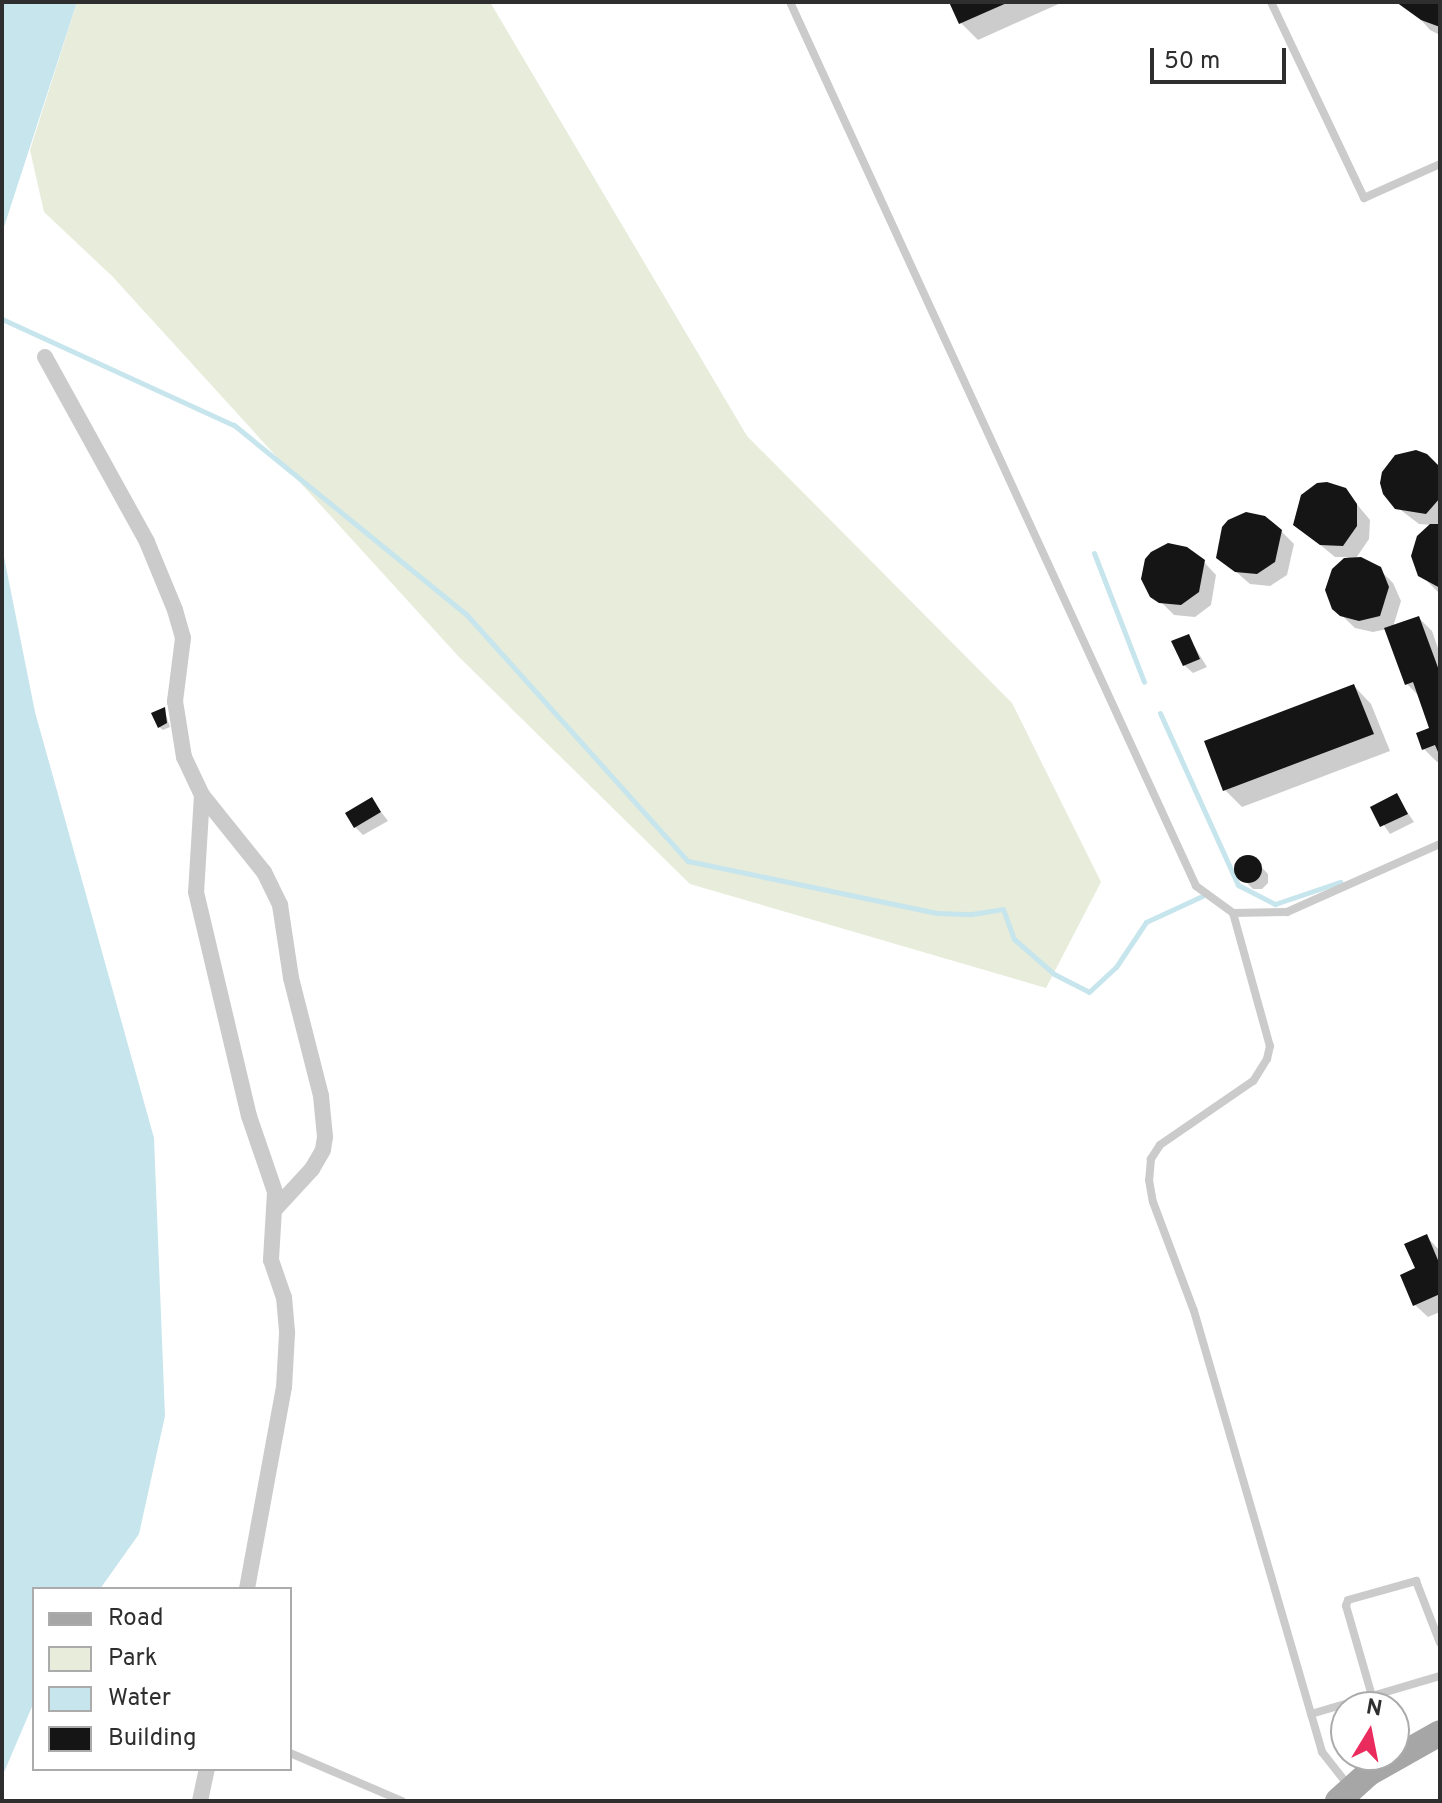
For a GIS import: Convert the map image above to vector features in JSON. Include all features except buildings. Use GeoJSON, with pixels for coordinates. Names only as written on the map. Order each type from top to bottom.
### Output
{"type":"FeatureCollection","features":[{"type":"Feature","properties":{"kind":"main road"},"geometry":{"type":"LineString","coordinates":[[1345,1795],[1410,1747],[1440,1733]]}},
{"type":"Feature","properties":{"kind":"street"},"geometry":{"type":"LineString","coordinates":[[45,357],[147,542],[175,610],[183,638],[175,701],[184,757],[202,795],[264,872],[280,905],[291,978],[321,1096],[323,1150],[312,1169],[276,1208]]}},
{"type":"Feature","properties":{"kind":"street"},"geometry":{"type":"LineString","coordinates":[[202,795],[196,892],[249,1116],[275,1192],[270,1251],[284,1297],[287,1362],[247,1587]]}},
{"type":"Feature","properties":{"kind":"street"},"geometry":{"type":"LineString","coordinates":[[200,1801],[207,1771]]}},
{"type":"Feature","properties":{"kind":"lane"},"geometry":{"type":"LineString","coordinates":[[790,2],[1196,886],[1233,913],[1287,912],[1440,844]]}},
{"type":"Feature","properties":{"kind":"lane"},"geometry":{"type":"LineString","coordinates":[[1271,2],[1364,198],[1440,164]]}},
{"type":"Feature","properties":{"kind":"lane"},"geometry":{"type":"LineString","coordinates":[[1233,913],[1270,1046],[1267,1059],[1253,1081],[1160,1145],[1151,1159],[1149,1180],[1153,1202],[1194,1311],[1322,1752],[1345,1795]]}},
{"type":"Feature","properties":{"kind":"lane"},"geometry":{"type":"LineString","coordinates":[[1371,1691],[1346,1606],[1348,1600],[1416,1581],[1440,1643]]}},
{"type":"Feature","properties":{"kind":"lane"},"geometry":{"type":"LineString","coordinates":[[1389,1691],[1440,1676]]}},
{"type":"Feature","properties":{"kind":"lane"},"geometry":{"type":"LineString","coordinates":[[1311,1714],[1330,1708]]}},
{"type":"Feature","properties":{"kind":"lane"},"geometry":{"type":"LineString","coordinates":[[292,1754],[402,1801]]}},
{"type":"Feature","properties":{"kind":"green space"},"geometry":{"type":"Polygon","coordinates":[[[77,2],[490,2],[747,436],[1012,703],[1101,882],[1046,988],[690,884],[459,657],[112,276],[44,212],[30,150],[77,2]]]}},
{"type":"Feature","properties":{"kind":"water"},"geometry":{"type":"Polygon","coordinates":[[[2,2],[77,2],[2,233],[2,2]]]}},
{"type":"Feature","properties":{"kind":"water"},"geometry":{"type":"Polygon","coordinates":[[[2,547],[35,712],[154,1138],[165,1416],[139,1534],[101,1587],[32,1587],[32,1707],[2,1777],[2,547]]]}},
{"type":"Feature","properties":{"kind":"waterway"},"geometry":{"type":"LineString","coordinates":[[2,319],[234,425],[466,614],[688,861],[937,913],[972,914],[1003,909],[1014,939],[1054,974],[1089,992],[1116,967],[1146,922],[1202,896]]}},
{"type":"Feature","properties":{"kind":"waterway"},"geometry":{"type":"LineString","coordinates":[[1094,553],[1144,682]]}},
{"type":"Feature","properties":{"kind":"waterway"},"geometry":{"type":"LineString","coordinates":[[1160,713],[1238,885],[1275,904],[1340,882]]}}]}
